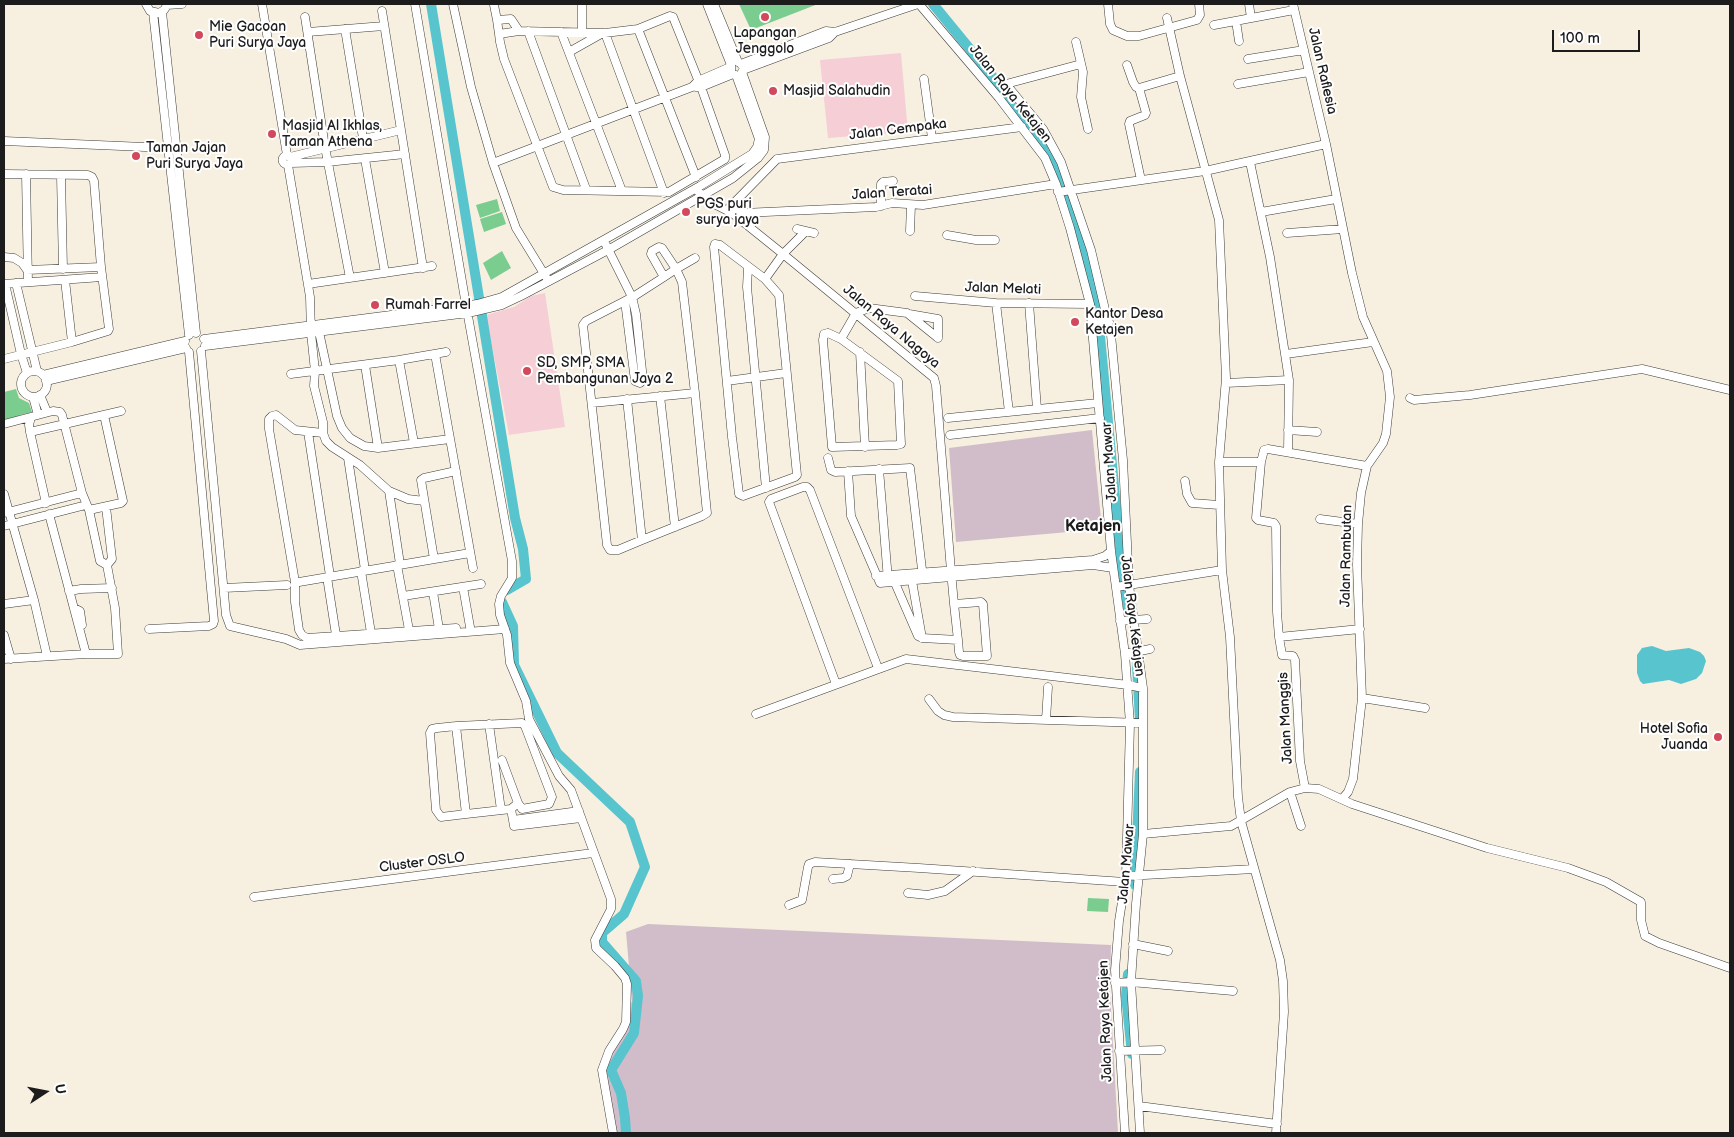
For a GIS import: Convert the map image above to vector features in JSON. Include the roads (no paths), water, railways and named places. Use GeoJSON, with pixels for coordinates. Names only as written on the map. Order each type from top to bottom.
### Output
{"type":"FeatureCollection","features":[{"type":"Feature","properties":{"kind":"street"},"geometry":{"type":"LineString","coordinates":[[146,4],[148,8],[158,12]]}},
{"type":"Feature","properties":{"kind":"street"},"geometry":{"type":"LineString","coordinates":[[158,12],[168,4],[182,4]]}},
{"type":"Feature","properties":{"kind":"street"},"geometry":{"type":"LineString","coordinates":[[262,4],[289,160],[308,284],[310,313],[313,314],[314,386],[323,419],[323,434],[328,444],[360,465],[389,491],[408,499],[424,501]]}},
{"type":"Feature","properties":{"kind":"street"},"geometry":{"type":"LineString","coordinates":[[415,4],[512,561],[512,578],[501,596],[499,604],[500,615],[507,636],[510,663],[526,701],[529,719],[559,776],[571,790],[612,904],[594,944],[621,972],[627,984],[626,1022],[624,1029],[609,1051],[602,1070],[613,1133]]}},
{"type":"Feature","properties":{"kind":"street"},"geometry":{"type":"LineString","coordinates":[[453,4],[471,87],[493,163],[516,228],[548,280]]}},
{"type":"Feature","properties":{"kind":"street"},"geometry":{"type":"LineString","coordinates":[[582,4],[582,31]]}},
{"type":"Feature","properties":{"kind":"street"},"geometry":{"type":"LineString","coordinates":[[707,4],[737,69]]}},
{"type":"Feature","properties":{"kind":"street"},"geometry":{"type":"LineString","coordinates":[[508,298],[544,272],[698,188],[746,159],[756,149],[759,139],[754,117],[714,4]]}},
{"type":"Feature","properties":{"kind":"street"},"geometry":{"type":"LineString","coordinates":[[493,163],[779,53],[829,38],[834,32],[918,4]]}},
{"type":"Feature","properties":{"kind":"street","name":"Jalan Raya Ketajen"},"geometry":{"type":"LineString","coordinates":[[918,4],[1005,91],[1022,127],[1037,133],[1045,158],[1063,189],[1090,304],[1113,568],[1127,620],[1136,686],[1137,801],[1131,877],[1118,929],[1128,1050],[1125,1133]]}},
{"type":"Feature","properties":{"kind":"street"},"geometry":{"type":"LineString","coordinates":[[1108,4],[1110,24],[1113,30],[1120,34],[1139,36],[1198,20],[1200,15],[1199,4]]}},
{"type":"Feature","properties":{"kind":"street"},"geometry":{"type":"LineString","coordinates":[[1249,4],[1250,18]]}},
{"type":"Feature","properties":{"kind":"street"},"geometry":{"type":"LineString","coordinates":[[1277,4],[1278,13]]}},
{"type":"Feature","properties":{"kind":"street"},"geometry":{"type":"LineString","coordinates":[[494,5],[499,34],[504,58],[552,187],[563,190],[586,189],[664,193],[673,191],[723,161],[726,157],[700,84],[673,17],[667,16],[638,29],[603,33],[519,31],[499,34]]}},
{"type":"Feature","properties":{"kind":"street"},"geometry":{"type":"LineString","coordinates":[[1214,25],[1278,13],[1294,7]]}},
{"type":"Feature","properties":{"kind":"street","name":"Jalan Raflesia"},"geometry":{"type":"LineString","coordinates":[[1294,7],[1326,144]]}},
{"type":"Feature","properties":{"kind":"street"},"geometry":{"type":"LineString","coordinates":[[382,11],[423,268]]}},
{"type":"Feature","properties":{"kind":"street"},"geometry":{"type":"LineString","coordinates":[[158,12],[168,148],[189,342],[195,354],[204,345],[467,309],[508,298],[608,250],[747,168],[764,150],[765,137],[754,117]]}},
{"type":"Feature","properties":{"kind":"street"},"geometry":{"type":"LineString","coordinates":[[149,629],[209,626],[213,624],[214,620],[158,12]]}},
{"type":"Feature","properties":{"kind":"street"},"geometry":{"type":"LineString","coordinates":[[305,17],[325,147],[350,278]]}},
{"type":"Feature","properties":{"kind":"street"},"geometry":{"type":"LineString","coordinates":[[1167,18],[1180,76],[1219,220],[1226,383],[1219,462],[1222,570],[1230,637],[1238,797],[1241,821],[1280,960],[1283,981],[1284,1012],[1276,1133]]}},
{"type":"Feature","properties":{"kind":"street"},"geometry":{"type":"LineString","coordinates":[[497,20],[511,20],[519,31]]}},
{"type":"Feature","properties":{"kind":"street"},"geometry":{"type":"LineString","coordinates":[[1236,21],[1240,41]]}},
{"type":"Feature","properties":{"kind":"street"},"geometry":{"type":"LineString","coordinates":[[308,32],[384,26]]}},
{"type":"Feature","properties":{"kind":"street"},"geometry":{"type":"LineString","coordinates":[[345,28],[363,138]]}},
{"type":"Feature","properties":{"kind":"street"},"geometry":{"type":"LineString","coordinates":[[638,29],[696,177]]}},
{"type":"Feature","properties":{"kind":"street"},"geometry":{"type":"LineString","coordinates":[[528,31],[586,189]]}},
{"type":"Feature","properties":{"kind":"street"},"geometry":{"type":"LineString","coordinates":[[561,32],[622,191]]}},
{"type":"Feature","properties":{"kind":"street"},"geometry":{"type":"LineString","coordinates":[[569,52],[603,33]]}},
{"type":"Feature","properties":{"kind":"street"},"geometry":{"type":"LineString","coordinates":[[603,33],[664,193]]}},
{"type":"Feature","properties":{"kind":"street"},"geometry":{"type":"LineString","coordinates":[[1076,42],[1083,77],[1080,88],[1081,97],[1088,129]]}},
{"type":"Feature","properties":{"kind":"street"},"geometry":{"type":"LineString","coordinates":[[1248,59],[1304,50]]}},
{"type":"Feature","properties":{"kind":"street"},"geometry":{"type":"LineString","coordinates":[[1005,91],[1081,64]]}},
{"type":"Feature","properties":{"kind":"street"},"geometry":{"type":"LineString","coordinates":[[1127,65],[1133,82],[1139,88],[1146,114],[1130,121],[1129,124],[1142,180]]}},
{"type":"Feature","properties":{"kind":"street"},"geometry":{"type":"LineString","coordinates":[[1238,84],[1309,72]]}},
{"type":"Feature","properties":{"kind":"street"},"geometry":{"type":"LineString","coordinates":[[1139,88],[1180,76]]}},
{"type":"Feature","properties":{"kind":"street"},"geometry":{"type":"LineString","coordinates":[[924,79],[932,138]]}},
{"type":"Feature","properties":{"kind":"street","name":"Jalan Mawar"},"geometry":{"type":"LineString","coordinates":[[1005,91],[1062,162],[1063,189],[1090,250],[1108,322],[1123,460],[1128,585],[1127,620],[1136,686],[1137,801],[1143,834],[1131,877],[1133,944],[1123,983]]}},
{"type":"Feature","properties":{"kind":"street","name":"Jalan Cempaka"},"geometry":{"type":"LineString","coordinates":[[777,158],[1022,127]]}},
{"type":"Feature","properties":{"kind":"street"},"geometry":{"type":"LineString","coordinates":[[289,160],[325,147],[401,130]]}},
{"type":"Feature","properties":{"kind":"street"},"geometry":{"type":"LineString","coordinates":[[4,141],[168,148]]}},
{"type":"Feature","properties":{"kind":"street","name":"Jalan Teratai"},"geometry":{"type":"LineString","coordinates":[[728,207],[742,213],[881,206],[892,203],[925,204],[1142,180],[1205,171],[1326,144]]}},
{"type":"Feature","properties":{"kind":"street","name":"Jalan Rambutan"},"geometry":{"type":"LineString","coordinates":[[1326,144],[1336,199],[1363,317],[1387,371],[1390,389],[1390,409],[1385,438],[1367,466],[1363,481],[1358,524],[1357,565],[1362,698],[1353,779],[1348,792],[1342,799]]}},
{"type":"Feature","properties":{"kind":"street"},"geometry":{"type":"LineString","coordinates":[[728,207],[777,158],[764,150]]}},
{"type":"Feature","properties":{"kind":"street"},"geometry":{"type":"LineString","coordinates":[[289,160],[328,162],[405,154]]}},
{"type":"Feature","properties":{"kind":"street"},"geometry":{"type":"LineString","coordinates":[[365,158],[385,273]]}},
{"type":"Feature","properties":{"kind":"street"},"geometry":{"type":"LineString","coordinates":[[1250,162],[1261,212],[1286,354],[1289,380],[1288,452]]}},
{"type":"Feature","properties":{"kind":"street"},"geometry":{"type":"LineString","coordinates":[[4,174],[88,175],[93,178],[109,329],[108,332],[4,359]]}},
{"type":"Feature","properties":{"kind":"street"},"geometry":{"type":"LineString","coordinates":[[26,174],[28,282]]}},
{"type":"Feature","properties":{"kind":"street"},"geometry":{"type":"LineString","coordinates":[[61,176],[63,269]]}},
{"type":"Feature","properties":{"kind":"street"},"geometry":{"type":"LineString","coordinates":[[881,206],[881,184],[893,181]]}},
{"type":"Feature","properties":{"kind":"street","name":"Jalan Raya Nagoya"},"geometry":{"type":"LineString","coordinates":[[698,188],[712,204],[728,207],[935,379],[958,640]]}},
{"type":"Feature","properties":{"kind":"street"},"geometry":{"type":"LineString","coordinates":[[1261,212],[1336,199]]}},
{"type":"Feature","properties":{"kind":"street"},"geometry":{"type":"LineString","coordinates":[[910,231],[911,205]]}},
{"type":"Feature","properties":{"kind":"street"},"geometry":{"type":"LineString","coordinates":[[1287,233],[1343,229]]}},
{"type":"Feature","properties":{"kind":"street"},"geometry":{"type":"LineString","coordinates":[[765,279],[801,230],[814,233]]}},
{"type":"Feature","properties":{"kind":"street"},"geometry":{"type":"LineString","coordinates":[[947,234],[976,240],[996,240]]}},
{"type":"Feature","properties":{"kind":"street"},"geometry":{"type":"LineString","coordinates":[[603,241],[636,314],[643,381],[640,383],[635,381],[627,316],[629,299]]}},
{"type":"Feature","properties":{"kind":"street"},"geometry":{"type":"LineString","coordinates":[[715,244],[720,245],[748,268],[765,279],[778,293],[797,475],[746,496],[739,495],[715,244]]}},
{"type":"Feature","properties":{"kind":"street"},"geometry":{"type":"LineString","coordinates":[[664,277],[651,255],[652,251],[658,248],[662,248],[676,269],[682,282],[707,510],[706,514],[702,516],[615,550],[610,550],[608,548],[583,325],[586,321],[629,299],[664,277],[676,269],[695,258]]}},
{"type":"Feature","properties":{"kind":"street"},"geometry":{"type":"LineString","coordinates":[[1079,253],[1090,250]]}},
{"type":"Feature","properties":{"kind":"street"},"geometry":{"type":"LineString","coordinates":[[4,257],[14,258],[22,263],[27,270]]}},
{"type":"Feature","properties":{"kind":"street"},"geometry":{"type":"LineString","coordinates":[[308,284],[432,266]]}},
{"type":"Feature","properties":{"kind":"street"},"geometry":{"type":"LineString","coordinates":[[27,270],[101,267]]}},
{"type":"Feature","properties":{"kind":"street"},"geometry":{"type":"LineString","coordinates":[[748,268],[747,287],[766,488]]}},
{"type":"Feature","properties":{"kind":"street"},"geometry":{"type":"LineString","coordinates":[[27,373],[4,284],[102,277]]}},
{"type":"Feature","properties":{"kind":"street"},"geometry":{"type":"LineString","coordinates":[[65,280],[72,342]]}},
{"type":"Feature","properties":{"kind":"street"},"geometry":{"type":"LineString","coordinates":[[16,283],[32,352],[46,388],[36,396],[34,416],[29,425],[46,503]]}},
{"type":"Feature","properties":{"kind":"street","name":"Jalan Melati"},"geometry":{"type":"LineString","coordinates":[[915,296],[996,303],[1090,304]]}},
{"type":"Feature","properties":{"kind":"street"},"geometry":{"type":"LineString","coordinates":[[996,303],[1009,412]]}},
{"type":"Feature","properties":{"kind":"street"},"geometry":{"type":"LineString","coordinates":[[1029,303],[1037,409]]}},
{"type":"Feature","properties":{"kind":"street"},"geometry":{"type":"LineString","coordinates":[[841,339],[856,313],[869,308],[908,314]]}},
{"type":"Feature","properties":{"kind":"street"},"geometry":{"type":"LineString","coordinates":[[627,316],[636,314]]}},
{"type":"Feature","properties":{"kind":"street"},"geometry":{"type":"LineString","coordinates":[[1093,324],[1108,322]]}},
{"type":"Feature","properties":{"kind":"street"},"geometry":{"type":"LineString","coordinates":[[314,329],[327,370],[337,416],[342,428],[353,441],[364,446],[378,448],[450,439]]}},
{"type":"Feature","properties":{"kind":"street"},"geometry":{"type":"LineString","coordinates":[[827,333],[841,339],[860,352],[897,380],[899,386],[902,444],[897,446],[833,448],[831,446],[824,334],[827,333]]}},
{"type":"Feature","properties":{"kind":"street"},"geometry":{"type":"LineString","coordinates":[[27,373],[42,376],[189,342],[201,335],[204,345],[226,615],[230,626]]}},
{"type":"Feature","properties":{"kind":"street"},"geometry":{"type":"LineString","coordinates":[[1286,354],[1373,342]]}},
{"type":"Feature","properties":{"kind":"street"},"geometry":{"type":"LineString","coordinates":[[291,374],[446,352]]}},
{"type":"Feature","properties":{"kind":"street"},"geometry":{"type":"LineString","coordinates":[[860,352],[865,447]]}},
{"type":"Feature","properties":{"kind":"street"},"geometry":{"type":"LineString","coordinates":[[435,354],[473,568]]}},
{"type":"Feature","properties":{"kind":"street"},"geometry":{"type":"LineString","coordinates":[[399,360],[414,444]]}},
{"type":"Feature","properties":{"kind":"street"},"geometry":{"type":"LineString","coordinates":[[365,365],[378,448]]}},
{"type":"Feature","properties":{"kind":"street"},"geometry":{"type":"LineString","coordinates":[[1410,398],[1414,400],[1470,395],[1642,369],[1730,390]]}},
{"type":"Feature","properties":{"kind":"street"},"geometry":{"type":"LineString","coordinates":[[634,371],[642,370]]}},
{"type":"Feature","properties":{"kind":"street"},"geometry":{"type":"LineString","coordinates":[[27,373],[22,378],[22,389],[26,394],[36,396],[46,412]]}},
{"type":"Feature","properties":{"kind":"street"},"geometry":{"type":"LineString","coordinates":[[727,381],[786,374]]}},
{"type":"Feature","properties":{"kind":"street"},"geometry":{"type":"LineString","coordinates":[[1226,383],[1289,380]]}},
{"type":"Feature","properties":{"kind":"street"},"geometry":{"type":"LineString","coordinates":[[592,402],[695,393]]}},
{"type":"Feature","properties":{"kind":"street"},"geometry":{"type":"LineString","coordinates":[[660,396],[675,527]]}},
{"type":"Feature","properties":{"kind":"street"},"geometry":{"type":"LineString","coordinates":[[628,399],[642,540]]}},
{"type":"Feature","properties":{"kind":"street"},"geometry":{"type":"LineString","coordinates":[[948,418],[1098,403]]}},
{"type":"Feature","properties":{"kind":"street"},"geometry":{"type":"LineString","coordinates":[[30,432],[121,411]]}},
{"type":"Feature","properties":{"kind":"street"},"geometry":{"type":"LineString","coordinates":[[4,424],[46,412],[60,412],[64,418],[100,562],[108,565]]}},
{"type":"Feature","properties":{"kind":"street"},"geometry":{"type":"LineString","coordinates":[[7,525],[48,514],[106,507],[121,503],[124,500],[104,415]]}},
{"type":"Feature","properties":{"kind":"street"},"geometry":{"type":"LineString","coordinates":[[323,434],[295,430],[279,416],[273,415],[269,419],[291,583],[299,630],[302,635],[311,638],[474,627],[463,587]]}},
{"type":"Feature","properties":{"kind":"street"},"geometry":{"type":"LineString","coordinates":[[323,419],[337,416]]}},
{"type":"Feature","properties":{"kind":"street"},"geometry":{"type":"LineString","coordinates":[[950,435],[1100,418]]}},
{"type":"Feature","properties":{"kind":"street"},"geometry":{"type":"LineString","coordinates":[[1288,430],[1318,432]]}},
{"type":"Feature","properties":{"kind":"street"},"geometry":{"type":"LineString","coordinates":[[308,432],[336,635]]}},
{"type":"Feature","properties":{"kind":"street"},"geometry":{"type":"LineString","coordinates":[[1360,629],[1279,637],[1276,526],[1274,523],[1256,518],[1261,462],[1266,449],[1367,466]]}},
{"type":"Feature","properties":{"kind":"street"},"geometry":{"type":"LineString","coordinates":[[348,458],[371,633]]}},
{"type":"Feature","properties":{"kind":"street"},"geometry":{"type":"LineString","coordinates":[[828,458],[832,471],[910,468],[923,576]]}},
{"type":"Feature","properties":{"kind":"street"},"geometry":{"type":"LineString","coordinates":[[1219,462],[1261,462]]}},
{"type":"Feature","properties":{"kind":"street"},"geometry":{"type":"LineString","coordinates":[[879,469],[890,580],[916,634],[922,638],[958,640],[961,656],[987,655],[983,604],[981,602],[954,604]]}},
{"type":"Feature","properties":{"kind":"street"},"geometry":{"type":"LineString","coordinates":[[434,559],[422,479],[456,471]]}},
{"type":"Feature","properties":{"kind":"street"},"geometry":{"type":"LineString","coordinates":[[848,471],[851,516],[876,576],[890,580],[912,581],[923,576]]}},
{"type":"Feature","properties":{"kind":"street"},"geometry":{"type":"LineString","coordinates":[[1185,481],[1187,494],[1192,503],[1219,505]]}},
{"type":"Feature","properties":{"kind":"street"},"geometry":{"type":"LineString","coordinates":[[836,684],[769,502],[771,499],[803,487],[810,490],[878,668]]}},
{"type":"Feature","properties":{"kind":"street"},"geometry":{"type":"LineString","coordinates":[[389,491],[408,630]]}},
{"type":"Feature","properties":{"kind":"street"},"geometry":{"type":"LineString","coordinates":[[6,512],[82,493]]}},
{"type":"Feature","properties":{"kind":"street"},"geometry":{"type":"LineString","coordinates":[[4,494],[7,525],[34,600],[47,656]]}},
{"type":"Feature","properties":{"kind":"street"},"geometry":{"type":"LineString","coordinates":[[4,635],[7,659],[118,654],[115,608],[108,565],[112,559],[106,507]]}},
{"type":"Feature","properties":{"kind":"street"},"geometry":{"type":"LineString","coordinates":[[48,514],[86,654]]}},
{"type":"Feature","properties":{"kind":"street"},"geometry":{"type":"LineString","coordinates":[[1320,518],[1358,524]]}},
{"type":"Feature","properties":{"kind":"street"},"geometry":{"type":"LineString","coordinates":[[1093,563],[1112,551]]}},
{"type":"Feature","properties":{"kind":"street"},"geometry":{"type":"LineString","coordinates":[[224,588],[299,582],[470,553]]}},
{"type":"Feature","properties":{"kind":"street"},"geometry":{"type":"LineString","coordinates":[[890,580],[1093,563],[1113,568]]}},
{"type":"Feature","properties":{"kind":"street"},"geometry":{"type":"LineString","coordinates":[[1117,586],[1222,570]]}},
{"type":"Feature","properties":{"kind":"street"},"geometry":{"type":"LineString","coordinates":[[912,581],[922,638]]}},
{"type":"Feature","properties":{"kind":"street"},"geometry":{"type":"LineString","coordinates":[[403,596],[481,584]]}},
{"type":"Feature","properties":{"kind":"street"},"geometry":{"type":"LineString","coordinates":[[68,592],[81,589],[112,588]]}},
{"type":"Feature","properties":{"kind":"street"},"geometry":{"type":"LineString","coordinates":[[433,592],[439,628]]}},
{"type":"Feature","properties":{"kind":"street"},"geometry":{"type":"LineString","coordinates":[[4,604],[34,600]]}},
{"type":"Feature","properties":{"kind":"street"},"geometry":{"type":"LineString","coordinates":[[214,620],[222,619],[226,615]]}},
{"type":"Feature","properties":{"kind":"street"},"geometry":{"type":"LineString","coordinates":[[1127,620],[1147,619]]}},
{"type":"Feature","properties":{"kind":"street"},"geometry":{"type":"LineString","coordinates":[[214,620],[230,626],[286,639],[300,645],[505,629]]}},
{"type":"Feature","properties":{"kind":"street","name":"Jalan Manggis"},"geometry":{"type":"LineString","coordinates":[[1279,637],[1282,654],[1284,656],[1293,656],[1295,660],[1300,761],[1305,788]]}},
{"type":"Feature","properties":{"kind":"street"},"geometry":{"type":"LineString","coordinates":[[1132,652],[1150,649]]}},
{"type":"Feature","properties":{"kind":"street"},"geometry":{"type":"LineString","coordinates":[[756,714],[906,659],[1136,686]]}},
{"type":"Feature","properties":{"kind":"street"},"geometry":{"type":"LineString","coordinates":[[1046,720],[1048,687]]}},
{"type":"Feature","properties":{"kind":"street"},"geometry":{"type":"LineString","coordinates":[[1362,698],[1425,708]]}},
{"type":"Feature","properties":{"kind":"street"},"geometry":{"type":"LineString","coordinates":[[929,699],[938,711],[950,717],[1137,723]]}},
{"type":"Feature","properties":{"kind":"street"},"geometry":{"type":"LineString","coordinates":[[502,760],[518,803],[522,808],[549,804],[552,797],[525,726],[522,723],[432,729],[430,733],[436,810],[441,817],[511,809],[518,803]]}},
{"type":"Feature","properties":{"kind":"street"},"geometry":{"type":"LineString","coordinates":[[489,724],[500,810]]}},
{"type":"Feature","properties":{"kind":"street"},"geometry":{"type":"LineString","coordinates":[[456,726],[466,814]]}},
{"type":"Feature","properties":{"kind":"street"},"geometry":{"type":"LineString","coordinates":[[1143,834],[1230,826],[1290,792],[1305,788],[1319,788],[1352,804],[1487,848],[1568,868],[1606,882],[1637,899],[1642,904],[1641,920],[1645,936],[1659,944],[1730,968]]}},
{"type":"Feature","properties":{"kind":"street"},"geometry":{"type":"LineString","coordinates":[[1290,792],[1302,826]]}},
{"type":"Feature","properties":{"kind":"street"},"geometry":{"type":"LineString","coordinates":[[511,809],[513,823],[580,814]]}},
{"type":"Feature","properties":{"kind":"street","name":"Cluster OSLO"},"geometry":{"type":"LineString","coordinates":[[254,897],[593,853]]}},
{"type":"Feature","properties":{"kind":"street"},"geometry":{"type":"LineString","coordinates":[[788,905],[802,900],[807,870],[810,864],[819,862],[973,871],[1131,877],[1254,869]]}},
{"type":"Feature","properties":{"kind":"street"},"geometry":{"type":"LineString","coordinates":[[833,879],[847,876],[850,864]]}},
{"type":"Feature","properties":{"kind":"street"},"geometry":{"type":"LineString","coordinates":[[908,893],[928,895],[945,891],[973,871]]}},
{"type":"Feature","properties":{"kind":"street"},"geometry":{"type":"LineString","coordinates":[[1133,944],[1168,951]]}},
{"type":"Feature","properties":{"kind":"street"},"geometry":{"type":"LineString","coordinates":[[1140,1133],[1139,1106],[1128,1050],[1123,983],[1233,991]]}},
{"type":"Feature","properties":{"kind":"street"},"geometry":{"type":"LineString","coordinates":[[1128,1050],[1161,1050]]}},
{"type":"Feature","properties":{"kind":"street"},"geometry":{"type":"LineString","coordinates":[[1139,1106],[1277,1124]]}},
{"type":"Feature","properties":{"kind":"water"},"geometry":{"type":"Polygon","coordinates":[[[1652,646],[1666,651],[1689,648],[1700,652],[1706,661],[1702,673],[1696,679],[1681,684],[1669,680],[1643,684],[1637,673],[1637,655],[1642,648],[1652,646]]]}},
{"type":"Feature","properties":{"kind":"waterway"},"geometry":{"type":"LineString","coordinates":[[431,4],[515,518],[523,549],[526,579],[507,590]]}},
{"type":"Feature","properties":{"kind":"waterway"},"geometry":{"type":"LineString","coordinates":[[933,4],[1010,98],[1052,160],[1085,258],[1097,304],[1121,562],[1129,613]]}},
{"type":"Feature","properties":{"kind":"waterway"},"geometry":{"type":"LineString","coordinates":[[502,602],[513,626],[514,665],[557,753],[630,822],[645,867],[624,914],[602,933],[602,942],[636,981],[638,996],[634,1033],[611,1070],[621,1093],[626,1133]]}},
{"type":"Feature","properties":{"kind":"waterway"},"geometry":{"type":"LineString","coordinates":[[1137,665],[1140,720]]}},
{"type":"Feature","properties":{"kind":"waterway"},"geometry":{"type":"LineString","coordinates":[[1135,885],[1140,772]]}},
{"type":"Feature","properties":{"kind":"waterway"},"geometry":{"type":"LineString","coordinates":[[1128,974],[1126,995],[1132,1054]]}},
{"type":"Feature","properties":{"kind":"place","name":"Lapangan Jenggolo"},"geometry":{"type":"Point","coordinates":[765,17]}},
{"type":"Feature","properties":{"kind":"place","name":"Mie Gacoan Puri Surya Jaya"},"geometry":{"type":"Point","coordinates":[199,35]}},
{"type":"Feature","properties":{"kind":"place","name":"Masjid Salahudin"},"geometry":{"type":"Point","coordinates":[773,91]}},
{"type":"Feature","properties":{"kind":"place","name":"Masjid Al Ikhlas, Taman Athena"},"geometry":{"type":"Point","coordinates":[272,134]}},
{"type":"Feature","properties":{"kind":"place","name":"Taman Jajan Puri Surya Jaya"},"geometry":{"type":"Point","coordinates":[136,156]}},
{"type":"Feature","properties":{"kind":"place","name":"PGS puri surya jaya"},"geometry":{"type":"Point","coordinates":[686,212]}},
{"type":"Feature","properties":{"kind":"place","name":"Rumah Farrel"},"geometry":{"type":"Point","coordinates":[375,305]}},
{"type":"Feature","properties":{"kind":"place","name":"Kantor Desa Ketajen"},"geometry":{"type":"Point","coordinates":[1075,322]}},
{"type":"Feature","properties":{"kind":"place","name":"SD, SMP, SMA Pembangunan Jaya 2"},"geometry":{"type":"Point","coordinates":[527,371]}},
{"type":"Feature","properties":{"kind":"place","name":"Hotel Sofia Juanda"},"geometry":{"type":"Point","coordinates":[1718,737]}},
{"type":"Feature","properties":{"kind":"district","name":"Ketajen"},"geometry":{"type":"Point","coordinates":[1093,527]}}]}
